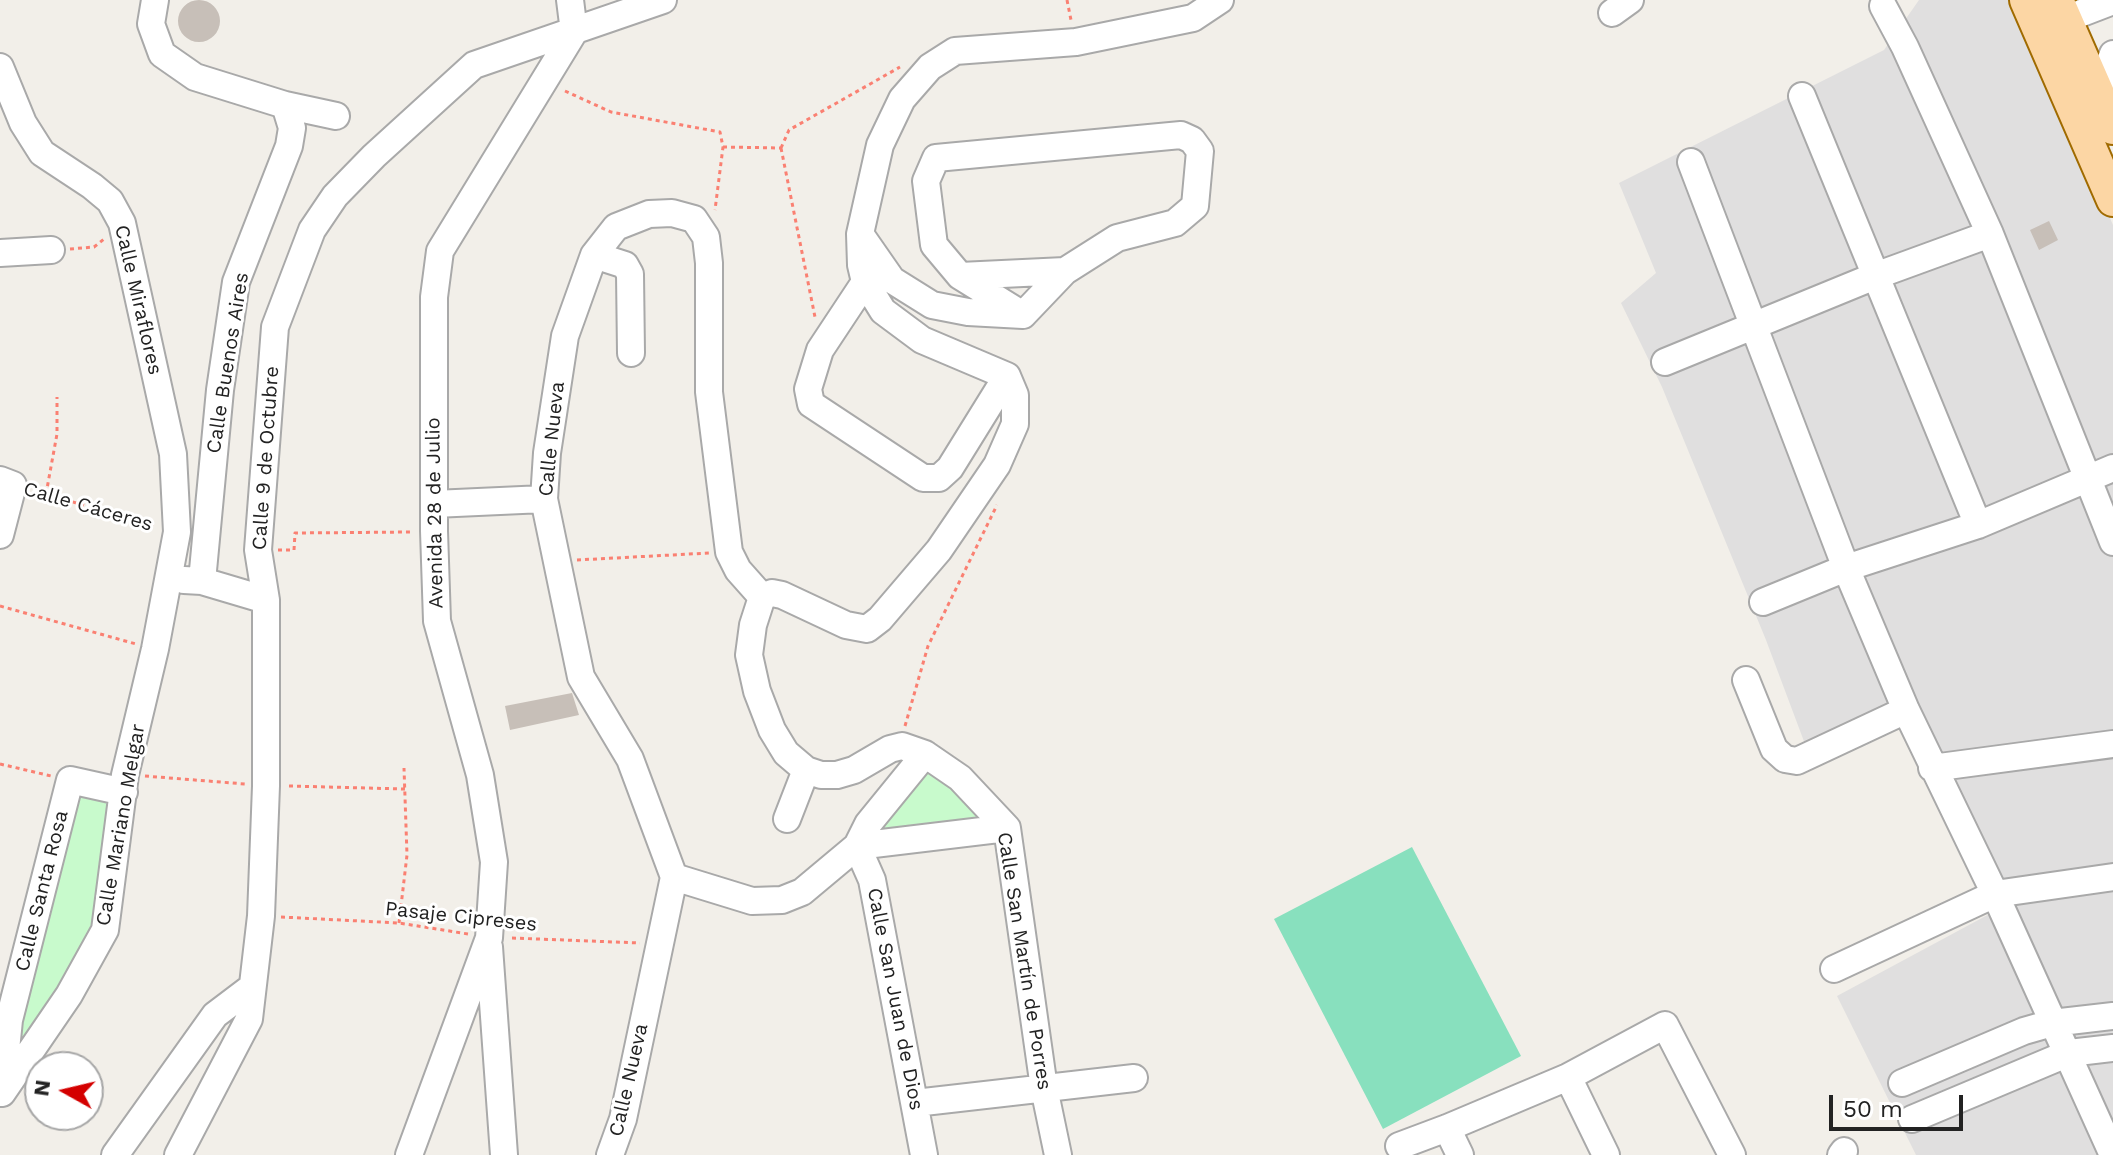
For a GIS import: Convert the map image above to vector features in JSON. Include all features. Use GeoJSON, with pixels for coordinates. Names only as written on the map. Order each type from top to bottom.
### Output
{"type":"FeatureCollection","features":[{"type":"Feature","properties":{"kind":"main road"},"geometry":{"type":"LineString","coordinates":[[2026,0],[2113,200]]}},
{"type":"Feature","properties":{"kind":"main road"},"geometry":{"type":"LineString","coordinates":[[2061,10],[2113,128]]}},
{"type":"Feature","properties":{"kind":"street"},"geometry":{"type":"LineString","coordinates":[[155,0],[151,24],[162,54],[195,77],[285,105],[336,116]]}},
{"type":"Feature","properties":{"kind":"street"},"geometry":{"type":"LineString","coordinates":[[570,0],[574,32]]}},
{"type":"Feature","properties":{"kind":"street","name":"Calle 9 de Octubre"},"geometry":{"type":"LineString","coordinates":[[178,1155],[249,1019],[261,916],[266,786],[266,600],[258,550],[275,327],[312,230],[335,196],[374,156],[474,65],[663,0]]}},
{"type":"Feature","properties":{"kind":"street"},"geometry":{"type":"LineString","coordinates":[[762,597],[772,593],[782,595],[846,625],[867,629],[880,619],[939,550],[997,465],[1015,424],[1015,395],[1007,376],[922,340],[883,311],[865,282],[860,234],[880,145],[902,99],[930,67],[955,51],[1076,42],[1193,18],[1220,0]]}},
{"type":"Feature","properties":{"kind":"street"},"geometry":{"type":"LineString","coordinates":[[2061,10],[2113,1]]}},
{"type":"Feature","properties":{"kind":"street"},"geometry":{"type":"LineString","coordinates":[[1883,6],[1905,47],[1990,234],[2113,542]]}},
{"type":"Feature","properties":{"kind":"street","name":"Avenida 28 de Julio"},"geometry":{"type":"LineString","coordinates":[[409,1155],[489,938],[494,862],[480,775],[437,621],[434,297],[440,251],[574,32]]}},
{"type":"Feature","properties":{"kind":"street"},"geometry":{"type":"LineString","coordinates":[[2098,91],[2113,54]]}},
{"type":"Feature","properties":{"kind":"street","name":"Calle Miraflores"},"geometry":{"type":"LineString","coordinates":[[0,67],[23,123],[42,153],[101,193],[110,201],[122,223],[173,454],[177,532],[169,579]]}},
{"type":"Feature","properties":{"kind":"street"},"geometry":{"type":"LineString","coordinates":[[1802,96],[1978,525]]}},
{"type":"Feature","properties":{"kind":"street","name":"Calle Buenos Aires"},"geometry":{"type":"LineString","coordinates":[[202,581],[220,390],[236,282],[289,146],[292,128],[285,105]]}},
{"type":"Feature","properties":{"kind":"street"},"geometry":{"type":"LineString","coordinates":[[860,234],[892,280],[932,305],[968,312],[1023,315],[1065,271],[1117,238],[1175,223],[1195,206],[1200,151],[1192,140],[1181,135],[936,158],[926,181],[934,245],[960,276],[1023,315]]}},
{"type":"Feature","properties":{"kind":"street"},"geometry":{"type":"LineString","coordinates":[[1691,162],[1846,568],[1906,710],[1995,894],[2052,1023],[2069,1053],[2113,1155]]}},
{"type":"Feature","properties":{"kind":"street","name":"Calle Nueva"},"geometry":{"type":"LineString","coordinates":[[610,1155],[623,1119],[674,877],[630,759],[581,677],[544,499],[547,453],[565,336],[594,255],[616,227],[649,214],[672,213],[694,219],[706,237]]}},
{"type":"Feature","properties":{"kind":"street"},"geometry":{"type":"LineString","coordinates":[[1665,362],[1875,276],[1990,234]]}},
{"type":"Feature","properties":{"kind":"street"},"geometry":{"type":"LineString","coordinates":[[706,237],[709,263],[709,392],[729,552],[738,570],[762,597]]}},
{"type":"Feature","properties":{"kind":"street"},"geometry":{"type":"LineString","coordinates":[[0,253],[51,250]]}},
{"type":"Feature","properties":{"kind":"street"},"geometry":{"type":"LineString","coordinates":[[594,255],[625,265],[630,274],[631,353]]}},
{"type":"Feature","properties":{"kind":"street"},"geometry":{"type":"LineString","coordinates":[[960,276],[1065,271]]}},
{"type":"Feature","properties":{"kind":"street"},"geometry":{"type":"LineString","coordinates":[[865,282],[820,350],[808,389],[811,404],[923,478],[939,478],[950,468],[1007,376]]}},
{"type":"Feature","properties":{"kind":"street"},"geometry":{"type":"LineString","coordinates":[[1763,602],[1846,568],[1978,525],[2113,468]]}},
{"type":"Feature","properties":{"kind":"street"},"geometry":{"type":"LineString","coordinates":[[0,535],[6,483]]}},
{"type":"Feature","properties":{"kind":"street"},"geometry":{"type":"LineString","coordinates":[[434,504],[544,499]]}},
{"type":"Feature","properties":{"kind":"street"},"geometry":{"type":"LineString","coordinates":[[169,579],[202,581],[266,600]]}},
{"type":"Feature","properties":{"kind":"street","name":"Calle Mariano Melgar"},"geometry":{"type":"LineString","coordinates":[[1,1095],[69,995],[105,930],[124,783],[169,579]]}},
{"type":"Feature","properties":{"kind":"street"},"geometry":{"type":"LineString","coordinates":[[674,877],[752,901],[782,900],[802,892],[857,846],[913,750],[890,749],[854,770],[837,775],[821,775],[806,770],[786,753],[772,730],[757,691],[749,655],[753,625],[762,597]]}},
{"type":"Feature","properties":{"kind":"street"},"geometry":{"type":"LineString","coordinates":[[1746,680],[1774,749],[1785,759],[1797,761],[1906,710]]}},
{"type":"Feature","properties":{"kind":"street"},"geometry":{"type":"LineString","coordinates":[[1932,768],[2113,744]]}},
{"type":"Feature","properties":{"kind":"street","name":"Calle San Martín de Porres"},"geometry":{"type":"LineString","coordinates":[[913,750],[960,778],[1007,828],[1044,1088],[1058,1155]]}},
{"type":"Feature","properties":{"kind":"street"},"geometry":{"type":"LineString","coordinates":[[787,819],[806,770]]}},
{"type":"Feature","properties":{"kind":"street"},"geometry":{"type":"LineString","coordinates":[[70,780],[124,783]]}},
{"type":"Feature","properties":{"kind":"street","name":"Calle Santa Rosa"},"geometry":{"type":"LineString","coordinates":[[1,1095],[9,1020],[70,780]]}},
{"type":"Feature","properties":{"kind":"street"},"geometry":{"type":"LineString","coordinates":[[857,846],[1007,828]]}},
{"type":"Feature","properties":{"kind":"street","name":"Calle San Juan de Dios"},"geometry":{"type":"LineString","coordinates":[[857,846],[872,880],[924,1155]]}},
{"type":"Feature","properties":{"kind":"street"},"geometry":{"type":"LineString","coordinates":[[1834,969],[1995,894],[2113,877]]}},
{"type":"Feature","properties":{"kind":"street"},"geometry":{"type":"LineString","coordinates":[[489,938],[504,1155]]}},
{"type":"Feature","properties":{"kind":"street"},"geometry":{"type":"LineString","coordinates":[[115,1155],[215,1015],[252,987]]}},
{"type":"Feature","properties":{"kind":"street"},"geometry":{"type":"LineString","coordinates":[[1902,1083],[2024,1031],[2052,1023],[2113,1016]]}},
{"type":"Feature","properties":{"kind":"street"},"geometry":{"type":"LineString","coordinates":[[1399,1146],[1568,1077],[1665,1025],[1732,1155]]}},
{"type":"Feature","properties":{"kind":"street"},"geometry":{"type":"LineString","coordinates":[[1912,1119],[2069,1053],[2113,1048]]}},
{"type":"Feature","properties":{"kind":"street"},"geometry":{"type":"LineString","coordinates":[[1568,1077],[1606,1155]]}},
{"type":"Feature","properties":{"kind":"street"},"geometry":{"type":"LineString","coordinates":[[915,1103],[1134,1078]]}},
{"type":"Feature","properties":{"kind":"street"},"geometry":{"type":"LineString","coordinates":[[1447,1128],[1460,1155]]}},
{"type":"Feature","properties":{"kind":"path"},"geometry":{"type":"LineString","coordinates":[[814,308],[781,148],[789,130],[891,71]]}},
{"type":"Feature","properties":{"kind":"path"},"geometry":{"type":"LineString","coordinates":[[543,81],[611,112],[720,132],[723,147],[714,216],[706,237]]}},
{"type":"Feature","properties":{"kind":"path"},"geometry":{"type":"LineString","coordinates":[[723,147],[781,148]]}},
{"type":"Feature","properties":{"kind":"path"},"geometry":{"type":"LineString","coordinates":[[51,250],[94,247],[122,223]]}},
{"type":"Feature","properties":{"kind":"path"},"geometry":{"type":"LineString","coordinates":[[46,494],[57,434],[57,397]]}},
{"type":"Feature","properties":{"kind":"path","name":"Calle Cáceres"},"geometry":{"type":"LineString","coordinates":[[6,483],[177,532]]}},
{"type":"Feature","properties":{"kind":"path"},"geometry":{"type":"LineString","coordinates":[[913,750],[928,646],[999,501]]}},
{"type":"Feature","properties":{"kind":"path"},"geometry":{"type":"LineString","coordinates":[[258,550],[294,550],[295,533],[434,531]]}},
{"type":"Feature","properties":{"kind":"path"},"geometry":{"type":"LineString","coordinates":[[557,561],[729,552]]}},
{"type":"Feature","properties":{"kind":"path"},"geometry":{"type":"LineString","coordinates":[[0,606],[155,649]]}},
{"type":"Feature","properties":{"kind":"path"},"geometry":{"type":"LineString","coordinates":[[0,764],[70,780]]}},
{"type":"Feature","properties":{"kind":"path"},"geometry":{"type":"LineString","coordinates":[[399,923],[407,855],[404,768]]}},
{"type":"Feature","properties":{"kind":"path"},"geometry":{"type":"LineString","coordinates":[[124,783],[405,789]]}},
{"type":"Feature","properties":{"kind":"path","name":"Pasaje Cipreses"},"geometry":{"type":"LineString","coordinates":[[261,916],[399,923],[489,938],[658,943]]}},
{"type":"Feature","properties":{"kind":"shaded area"},"geometry":{"type":"Polygon","coordinates":[[[1919,0],[2013,0],[2113,225],[2113,1155],[1916,1155],[1837,996],[2008,904],[1918,708],[1811,760],[1766,640],[1662,387],[1621,303],[1656,273],[1619,183],[1884,50],[1919,0]]]}},
{"type":"Feature","properties":{"kind":"green space"},"geometry":{"type":"Polygon","coordinates":[[[929,769],[937,769],[983,815],[979,822],[875,831],[929,769]]]}},
{"type":"Feature","properties":{"kind":"green space"},"geometry":{"type":"Polygon","coordinates":[[[80,789],[112,797],[94,917],[84,947],[22,1047],[15,1044],[80,789]]]}},
{"type":"Feature","properties":{"kind":"green space"},"geometry":{"type":"Polygon","coordinates":[[[1412,847],[1521,1056],[1383,1129],[1274,919],[1412,847]]]}},
{"type":"Feature","properties":{"kind":"building"},"geometry":{"type":"Polygon","coordinates":[[[199,0],[214,6],[220,21],[214,36],[199,42],[184,36],[178,21],[184,6],[199,0]]]}},
{"type":"Feature","properties":{"kind":"building"},"geometry":{"type":"Polygon","coordinates":[[[2049,221],[2058,240],[2039,250],[2030,230],[2049,221]]]}},
{"type":"Feature","properties":{"kind":"building"},"geometry":{"type":"Polygon","coordinates":[[[572,693],[579,715],[510,730],[505,706],[572,693]]]}}]}
